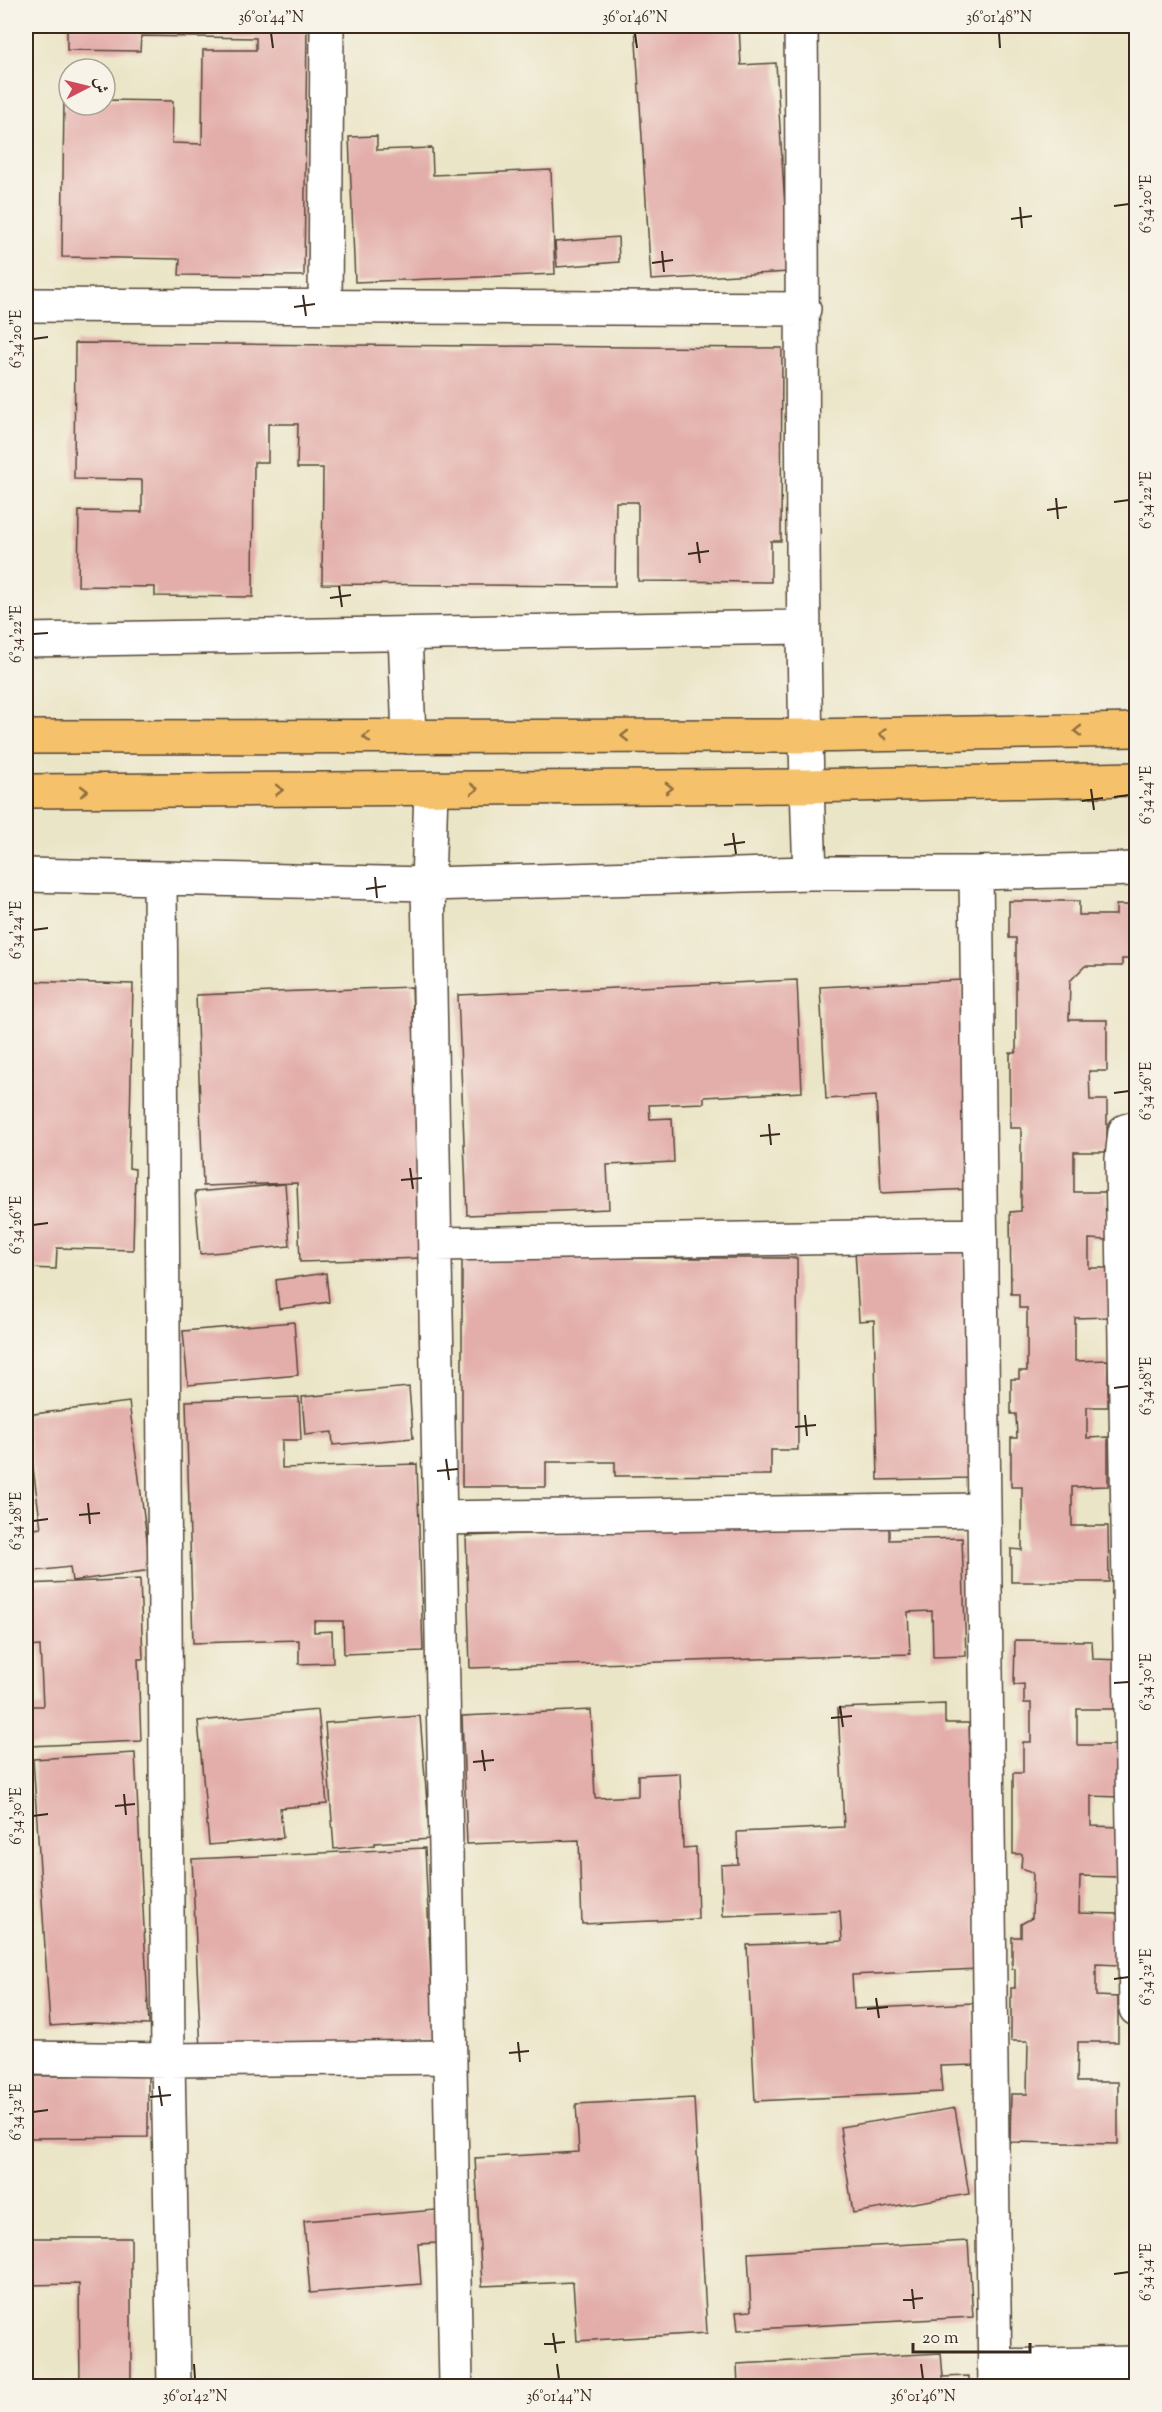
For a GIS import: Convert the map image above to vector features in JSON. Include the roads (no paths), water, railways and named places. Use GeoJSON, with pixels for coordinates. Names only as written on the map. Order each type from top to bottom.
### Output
{"type":"FeatureCollection","features":[{"type":"Feature","properties":{"kind":"highway"},"geometry":{"type":"LineString","coordinates":[[26,737],[805,736],[1137,730]]}},
{"type":"Feature","properties":{"kind":"highway"},"geometry":{"type":"LineString","coordinates":[[26,791],[807,786],[1137,778]]}},
{"type":"Feature","properties":{"kind":"street"},"geometry":{"type":"LineString","coordinates":[[325,305],[327,26]]}},
{"type":"Feature","properties":{"kind":"street"},"geometry":{"type":"LineString","coordinates":[[801,26],[804,309],[802,627],[810,873]]}},
{"type":"Feature","properties":{"kind":"street"},"geometry":{"type":"LineString","coordinates":[[26,305],[804,309]]}},
{"type":"Feature","properties":{"kind":"street"},"geometry":{"type":"LineString","coordinates":[[26,640],[802,627]]}},
{"type":"Feature","properties":{"kind":"street"},"geometry":{"type":"LineString","coordinates":[[405,634],[409,737]]}},
{"type":"Feature","properties":{"kind":"street"},"geometry":{"type":"LineString","coordinates":[[431,789],[428,884],[456,2386]]}},
{"type":"Feature","properties":{"kind":"street"},"geometry":{"type":"LineString","coordinates":[[26,875],[428,884],[810,873],[976,873],[1137,868]]}},
{"type":"Feature","properties":{"kind":"street"},"geometry":{"type":"LineString","coordinates":[[976,873],[994,2376],[1137,2363]]}},
{"type":"Feature","properties":{"kind":"street"},"geometry":{"type":"LineString","coordinates":[[159,878],[168,2060],[174,2386]]}},
{"type":"Feature","properties":{"kind":"street"},"geometry":{"type":"LineString","coordinates":[[1137,1128],[1125,1131],[1122,1159],[1137,2009]]}},
{"type":"Feature","properties":{"kind":"street"},"geometry":{"type":"LineString","coordinates":[[435,1244],[980,1234]]}},
{"type":"Feature","properties":{"kind":"street"},"geometry":{"type":"LineString","coordinates":[[440,1518],[984,1510]]}},
{"type":"Feature","properties":{"kind":"street"},"geometry":{"type":"LineString","coordinates":[[26,2058],[168,2060],[450,2057]]}}]}
